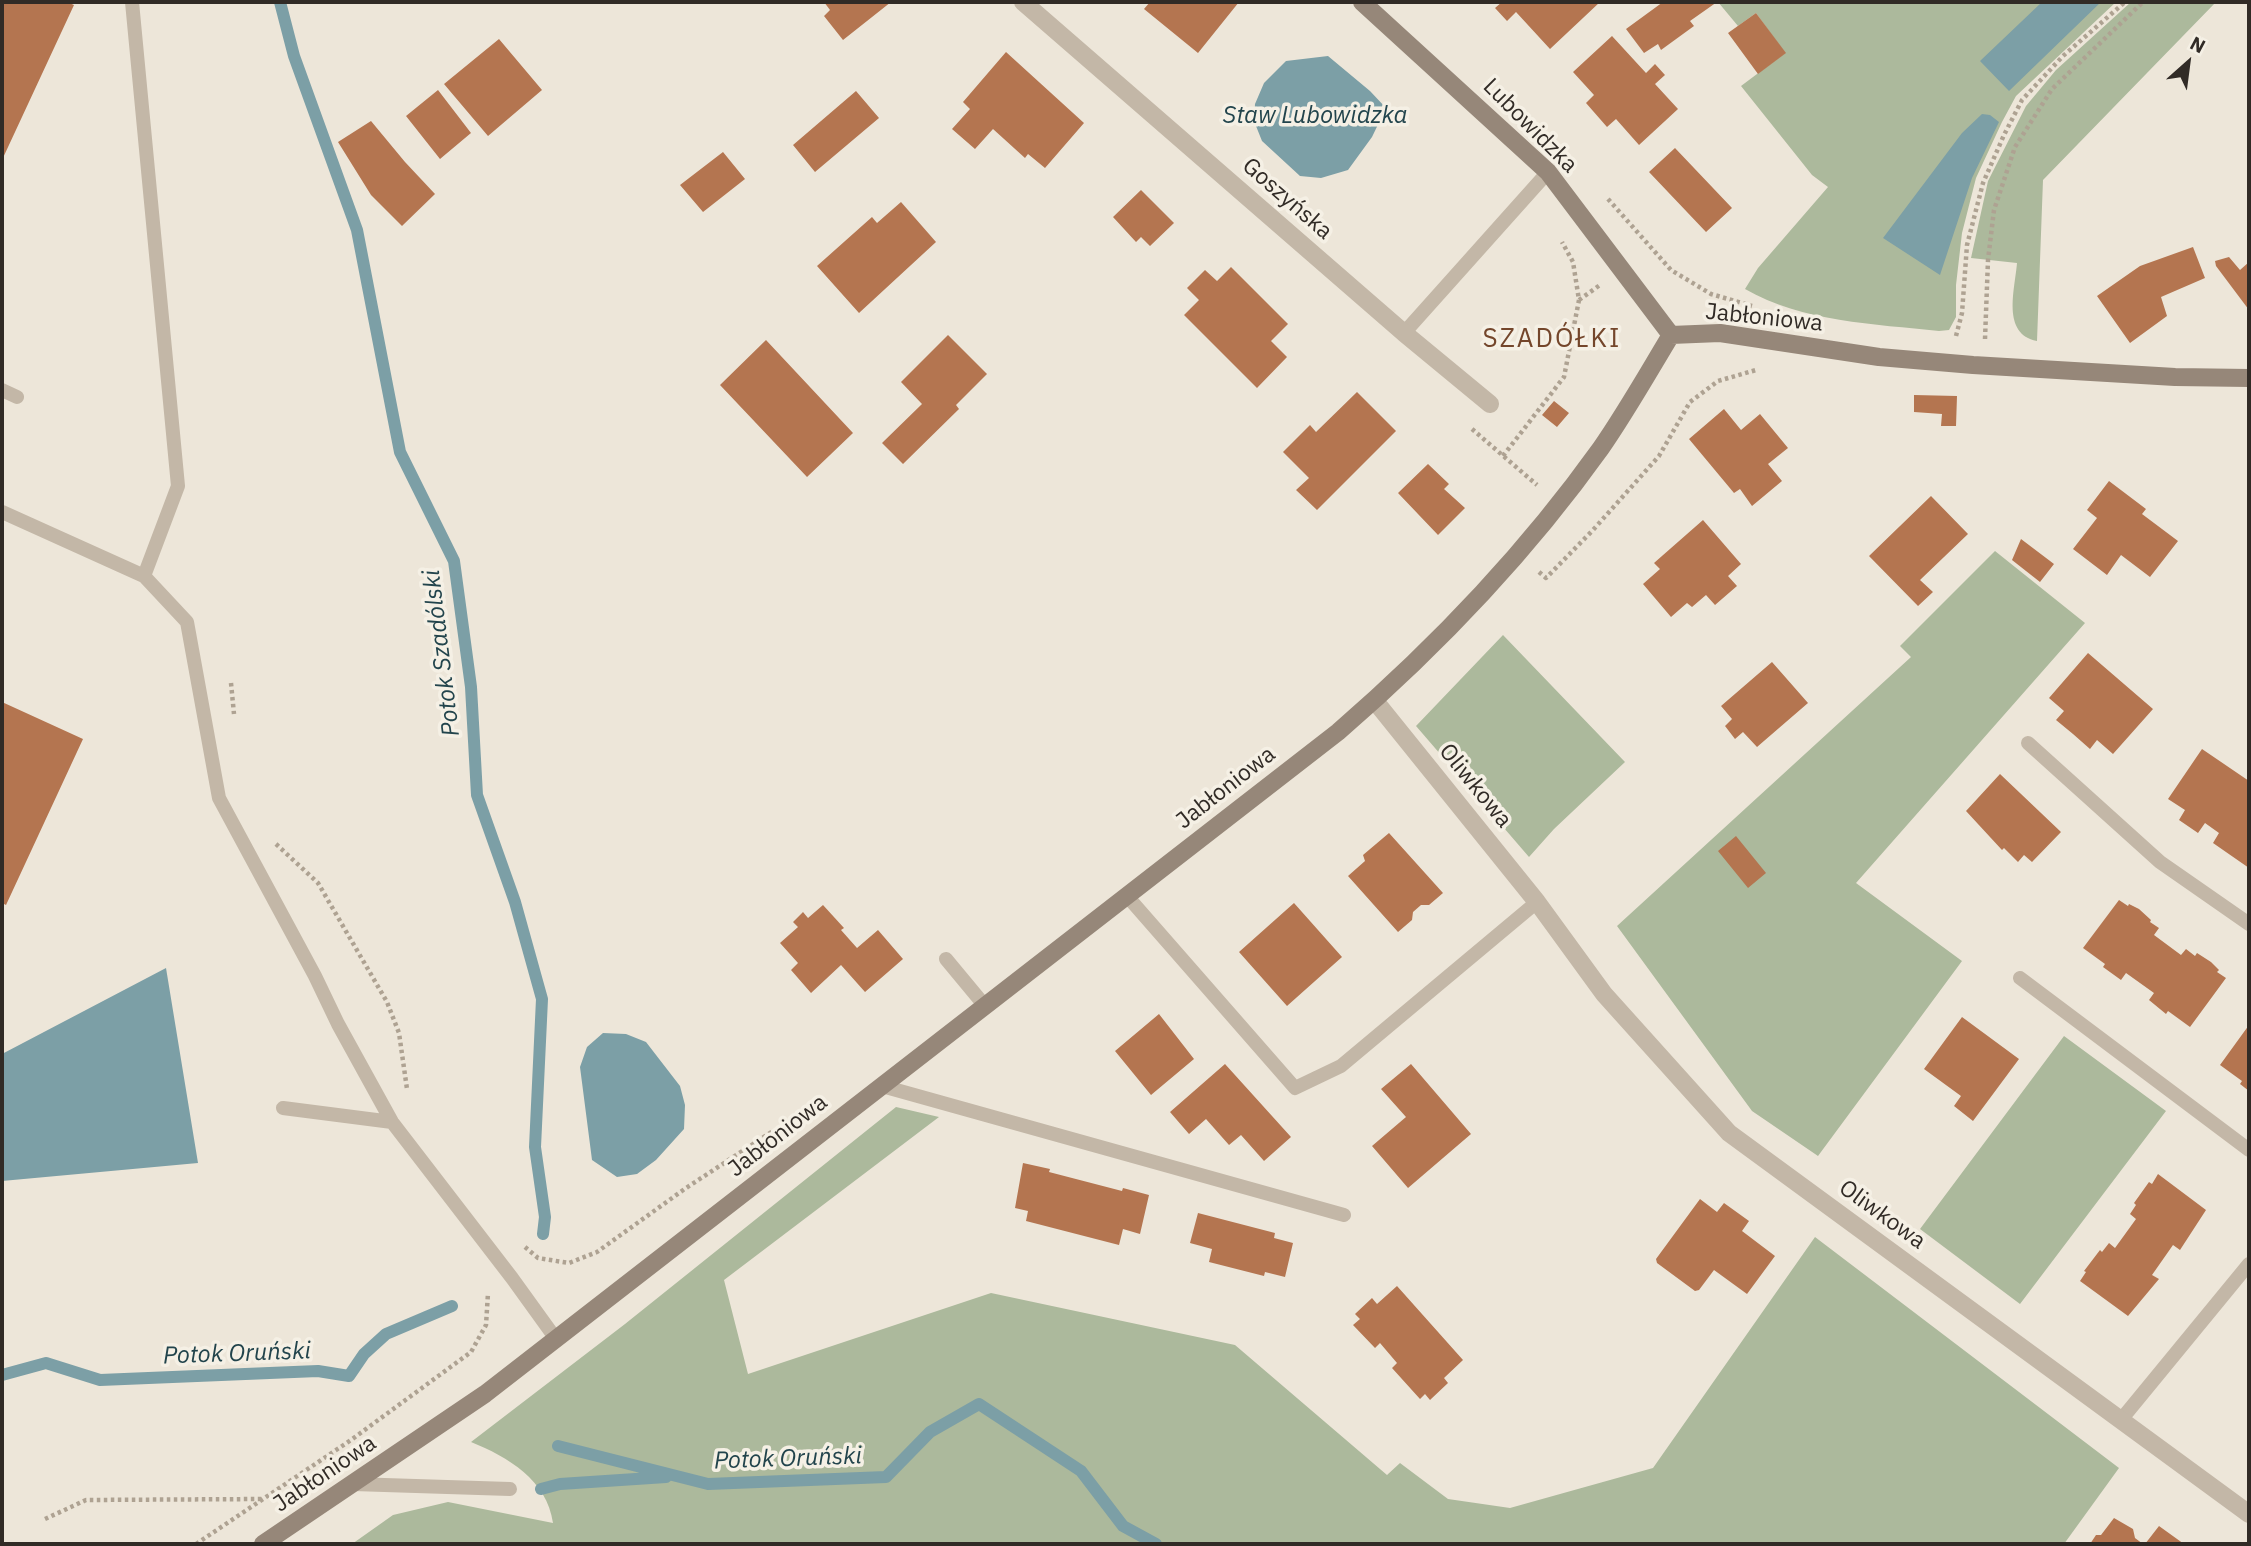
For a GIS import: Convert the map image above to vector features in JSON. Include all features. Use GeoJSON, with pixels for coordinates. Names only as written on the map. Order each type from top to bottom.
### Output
{"type":"FeatureCollection","features":[{"type":"Feature","properties":{"kind":"main road","name":"Lubowidzka"},"geometry":{"type":"LineString","coordinates":[[1362,2],[1548,172],[1671,335]]}},
{"type":"Feature","properties":{"kind":"main road","name":"Jabłoniowa"},"geometry":{"type":"LineString","coordinates":[[263,1544],[485,1394],[1375,701],[1519,553],[1601,447],[1671,335],[1720,333],[1879,357],[1973,365],[2175,377],[2249,378]]}},
{"type":"Feature","properties":{"kind":"street","name":"Goszyńska"},"geometry":{"type":"LineString","coordinates":[[1023,2],[1404,333],[1490,404]]}},
{"type":"Feature","properties":{"kind":"street","name":"Oliwkowa"},"geometry":{"type":"LineString","coordinates":[[1375,701],[1537,902],[1604,994],[1729,1133],[2249,1514]]}},
{"type":"Feature","properties":{"kind":"lane"},"geometry":{"type":"LineString","coordinates":[[132,2],[178,485],[144,576]]}},
{"type":"Feature","properties":{"kind":"lane"},"geometry":{"type":"LineString","coordinates":[[1404,333],[1548,172]]}},
{"type":"Feature","properties":{"kind":"lane"},"geometry":{"type":"LineString","coordinates":[[2,390],[17,397]]}},
{"type":"Feature","properties":{"kind":"lane"},"geometry":{"type":"LineString","coordinates":[[2,512],[144,576],[187,622],[219,798],[392,1122],[556,1339]]}},
{"type":"Feature","properties":{"kind":"lane"},"geometry":{"type":"LineString","coordinates":[[2028,743],[2160,862],[2249,924]]}},
{"type":"Feature","properties":{"kind":"lane"},"geometry":{"type":"LineString","coordinates":[[1127,896],[1295,1088],[1341,1066],[1537,902]]}},
{"type":"Feature","properties":{"kind":"lane"},"geometry":{"type":"LineString","coordinates":[[946,959],[985,1006]]}},
{"type":"Feature","properties":{"kind":"lane"},"geometry":{"type":"LineString","coordinates":[[2020,978],[2249,1150]]}},
{"type":"Feature","properties":{"kind":"lane"},"geometry":{"type":"LineString","coordinates":[[882,1086],[1344,1215]]}},
{"type":"Feature","properties":{"kind":"lane"},"geometry":{"type":"LineString","coordinates":[[283,1108],[392,1122]]}},
{"type":"Feature","properties":{"kind":"lane"},"geometry":{"type":"LineString","coordinates":[[2120,1421],[2249,1265]]}},
{"type":"Feature","properties":{"kind":"lane"},"geometry":{"type":"LineString","coordinates":[[353,1484],[510,1489]]}},
{"type":"Feature","properties":{"kind":"path"},"geometry":{"type":"LineString","coordinates":[[1956,337],[1962,313],[1964,258],[1970,232],[1983,183],[2010,123],[2022,100],[2063,56],[2125,2]]}},
{"type":"Feature","properties":{"kind":"path"},"geometry":{"type":"LineString","coordinates":[[1986,340],[1988,260],[1994,210],[2015,147],[2052,89],[2143,2]]}},
{"type":"Feature","properties":{"kind":"path"},"geometry":{"type":"LineString","coordinates":[[1654,250],[1671,270],[1711,294],[1764,310]]}},
{"type":"Feature","properties":{"kind":"path"},"geometry":{"type":"LineString","coordinates":[[1503,456],[1564,377],[1578,300]]}},
{"type":"Feature","properties":{"kind":"path"},"geometry":{"type":"LineString","coordinates":[[1546,578],[1659,456],[1690,402],[1718,381],[1751,370],[1762,370]]}},
{"type":"Feature","properties":{"kind":"path"},"geometry":{"type":"LineString","coordinates":[[1490,404],[1471,428],[1539,487]]}},
{"type":"Feature","properties":{"kind":"path"},"geometry":{"type":"LineString","coordinates":[[230,683],[235,723]]}},
{"type":"Feature","properties":{"kind":"path"},"geometry":{"type":"LineString","coordinates":[[269,836],[318,883],[387,1002],[399,1033],[405,1085],[410,1095]]}},
{"type":"Feature","properties":{"kind":"path"},"geometry":{"type":"LineString","coordinates":[[517,1240],[538,1258],[569,1263],[597,1252],[686,1188],[783,1124]]}},
{"type":"Feature","properties":{"kind":"path"},"geometry":{"type":"LineString","coordinates":[[196,1544],[351,1440],[471,1352],[486,1325],[489,1296]]}},
{"type":"Feature","properties":{"kind":"path"},"geometry":{"type":"LineString","coordinates":[[45,1519],[86,1500],[264,1499]]}},
{"type":"Feature","properties":{"kind":"green space"},"geometry":{"type":"Polygon","coordinates":[[[1718,2],[2116,2],[2016,96],[2002,122],[1976,178],[1962,233],[1956,285],[1956,317],[1949,330],[1839,320],[1790,308],[1745,289],[1758,268],[1828,187],[1812,175],[1741,86],[1785,53],[1756,13],[1738,26],[1718,2]]]}},
{"type":"Feature","properties":{"kind":"green space"},"geometry":{"type":"Polygon","coordinates":[[[2131,2],[2216,2],[2043,180],[2037,341],[2018,330],[2014,320],[2013,297],[2017,263],[1971,258],[1988,181],[2026,106],[2056,70],[2131,2]]]}},
{"type":"Feature","properties":{"kind":"green space"},"geometry":{"type":"Polygon","coordinates":[[[1995,551],[2085,623],[1856,883],[1962,961],[1818,1156],[1752,1111],[1617,926],[1911,657],[1900,646],[1995,551]]]}},
{"type":"Feature","properties":{"kind":"green space"},"geometry":{"type":"Polygon","coordinates":[[[1503,635],[1625,762],[1554,829],[1529,857],[1416,726],[1503,635]]]}},
{"type":"Feature","properties":{"kind":"green space"},"geometry":{"type":"Polygon","coordinates":[[[2064,1036],[2166,1111],[2020,1304],[1920,1229],[2064,1036]]]}},
{"type":"Feature","properties":{"kind":"green space"},"geometry":{"type":"Polygon","coordinates":[[[896,1107],[939,1117],[724,1280],[748,1374],[991,1293],[1235,1345],[1387,1475],[1400,1463],[1448,1499],[1510,1508],[1653,1468],[1815,1237],[2119,1468],[2064,1544],[352,1544],[393,1515],[448,1502],[553,1523],[543,1494],[524,1472],[499,1455],[471,1442],[625,1324],[896,1107]]]}},
{"type":"Feature","properties":{"kind":"water"},"geometry":{"type":"Polygon","coordinates":[[[2042,2],[2101,2],[2009,91],[1980,61],[2042,2]]]}},
{"type":"Feature","properties":{"kind":"water","name":"Staw Lubowidzka"},"geometry":{"type":"Polygon","coordinates":[[[1328,56],[1386,108],[1372,137],[1348,170],[1321,178],[1300,176],[1262,141],[1254,121],[1255,104],[1264,83],[1286,61],[1328,56]]]}},
{"type":"Feature","properties":{"kind":"water"},"geometry":{"type":"Polygon","coordinates":[[[1982,114],[1990,115],[1999,122],[1972,178],[1940,275],[1883,238],[1962,133],[1982,114]]]}},
{"type":"Feature","properties":{"kind":"water"},"geometry":{"type":"Polygon","coordinates":[[[166,968],[198,1163],[2,1181],[2,1054],[166,968]]]}},
{"type":"Feature","properties":{"kind":"water"},"geometry":{"type":"Polygon","coordinates":[[[603,1033],[626,1034],[646,1042],[680,1086],[685,1105],[684,1129],[656,1160],[637,1174],[617,1177],[592,1160],[580,1067],[587,1047],[603,1033]]]}},
{"type":"Feature","properties":{"kind":"building"},"geometry":{"type":"Polygon","coordinates":[[[2,2],[67,2],[74,5],[2,160],[2,2]]]}},
{"type":"Feature","properties":{"kind":"building"},"geometry":{"type":"Polygon","coordinates":[[[824,2],[891,2],[843,40],[824,16],[830,10],[824,2]]]}},
{"type":"Feature","properties":{"kind":"building"},"geometry":{"type":"Polygon","coordinates":[[[1150,2],[1239,2],[1198,53],[1144,9],[1150,2]]]}},
{"type":"Feature","properties":{"kind":"building"},"geometry":{"type":"Polygon","coordinates":[[[1502,2],[1600,2],[1550,49],[1516,12],[1507,21],[1495,8],[1502,2]]]}},
{"type":"Feature","properties":{"kind":"building"},"geometry":{"type":"Polygon","coordinates":[[[1663,2],[1717,2],[1690,21],[1694,26],[1661,50],[1658,44],[1644,53],[1626,29],[1663,2]]]}},
{"type":"Feature","properties":{"kind":"building"},"geometry":{"type":"Polygon","coordinates":[[[1756,13],[1786,53],[1758,74],[1728,33],[1756,13]]]}},
{"type":"Feature","properties":{"kind":"building"},"geometry":{"type":"Polygon","coordinates":[[[1612,36],[1646,73],[1655,64],[1665,75],[1655,84],[1678,109],[1639,145],[1616,119],[1607,127],[1586,103],[1594,95],[1573,72],[1612,36]]]}},
{"type":"Feature","properties":{"kind":"building"},"geometry":{"type":"Polygon","coordinates":[[[499,39],[542,90],[488,136],[444,84],[499,39]]]}},
{"type":"Feature","properties":{"kind":"building"},"geometry":{"type":"Polygon","coordinates":[[[1006,52],[1084,123],[1045,168],[1028,154],[1025,158],[993,129],[975,149],[952,129],[970,109],[963,102],[1006,52]]]}},
{"type":"Feature","properties":{"kind":"building"},"geometry":{"type":"Polygon","coordinates":[[[438,90],[471,133],[440,159],[406,116],[438,90]]]}},
{"type":"Feature","properties":{"kind":"building"},"geometry":{"type":"Polygon","coordinates":[[[856,91],[879,118],[815,172],[793,145],[856,91]]]}},
{"type":"Feature","properties":{"kind":"building"},"geometry":{"type":"Polygon","coordinates":[[[371,121],[435,194],[402,226],[371,195],[338,142],[371,121]]]}},
{"type":"Feature","properties":{"kind":"building"},"geometry":{"type":"Polygon","coordinates":[[[1675,148],[1732,208],[1706,232],[1649,172],[1675,148]]]}},
{"type":"Feature","properties":{"kind":"building"},"geometry":{"type":"Polygon","coordinates":[[[723,152],[745,179],[703,212],[680,185],[723,152]]]}},
{"type":"Feature","properties":{"kind":"building"},"geometry":{"type":"Polygon","coordinates":[[[1141,190],[1174,223],[1150,246],[1141,237],[1136,242],[1113,217],[1141,190]]]}},
{"type":"Feature","properties":{"kind":"building"},"geometry":{"type":"Polygon","coordinates":[[[901,202],[936,242],[859,313],[817,266],[872,217],[877,223],[901,202]]]}},
{"type":"Feature","properties":{"kind":"building"},"geometry":{"type":"Polygon","coordinates":[[[2193,247],[2205,278],[2161,297],[2167,316],[2130,343],[2097,296],[2140,266],[2193,247]]]}},
{"type":"Feature","properties":{"kind":"building"},"geometry":{"type":"Polygon","coordinates":[[[2229,257],[2240,270],[2249,262],[2249,310],[2216,266],[2215,261],[2229,257]]]}},
{"type":"Feature","properties":{"kind":"building"},"geometry":{"type":"Polygon","coordinates":[[[1231,267],[1288,324],[1271,341],[1287,357],[1257,388],[1184,315],[1199,300],[1187,288],[1205,270],[1217,281],[1231,267]]]}},
{"type":"Feature","properties":{"kind":"building"},"geometry":{"type":"Polygon","coordinates":[[[948,335],[987,374],[956,405],[959,409],[903,464],[882,443],[922,404],[901,382],[948,335]]]}},
{"type":"Feature","properties":{"kind":"building"},"geometry":{"type":"Polygon","coordinates":[[[766,340],[853,433],[807,477],[720,385],[766,340]]]}},
{"type":"Feature","properties":{"kind":"building"},"geometry":{"type":"Polygon","coordinates":[[[1357,392],[1396,431],[1317,510],[1296,490],[1309,478],[1283,452],[1310,425],[1316,432],[1357,392]]]}},
{"type":"Feature","properties":{"kind":"building"},"geometry":{"type":"Polygon","coordinates":[[[1914,395],[1957,396],[1956,426],[1941,426],[1942,414],[1914,412],[1914,395]]]}},
{"type":"Feature","properties":{"kind":"building"},"geometry":{"type":"Polygon","coordinates":[[[1554,401],[1569,413],[1557,427],[1542,415],[1554,401]]]}},
{"type":"Feature","properties":{"kind":"building"},"geometry":{"type":"Polygon","coordinates":[[[1724,409],[1741,430],[1760,414],[1788,448],[1768,464],[1782,481],[1752,506],[1740,489],[1734,493],[1689,439],[1724,409]]]}},
{"type":"Feature","properties":{"kind":"building"},"geometry":{"type":"Polygon","coordinates":[[[1428,464],[1449,484],[1444,489],[1465,508],[1438,535],[1398,493],[1428,464]]]}},
{"type":"Feature","properties":{"kind":"building"},"geometry":{"type":"Polygon","coordinates":[[[2109,481],[2146,509],[2142,514],[2178,541],[2150,577],[2121,555],[2107,575],[2073,549],[2097,518],[2087,510],[2109,481]]]}},
{"type":"Feature","properties":{"kind":"building"},"geometry":{"type":"Polygon","coordinates":[[[1931,496],[1968,534],[1920,580],[1933,592],[1918,606],[1869,556],[1931,496]]]}},
{"type":"Feature","properties":{"kind":"building"},"geometry":{"type":"Polygon","coordinates":[[[1703,520],[1741,564],[1728,576],[1737,586],[1715,605],[1706,595],[1692,607],[1687,603],[1671,617],[1643,584],[1660,569],[1654,563],[1703,520]]]}},
{"type":"Feature","properties":{"kind":"building"},"geometry":{"type":"Polygon","coordinates":[[[2021,539],[2054,564],[2040,582],[2012,560],[2021,539]]]}},
{"type":"Feature","properties":{"kind":"building"},"geometry":{"type":"Polygon","coordinates":[[[2088,653],[2153,709],[2113,754],[2097,740],[2090,749],[2056,720],[2064,711],[2049,698],[2088,653]]]}},
{"type":"Feature","properties":{"kind":"building"},"geometry":{"type":"Polygon","coordinates":[[[1772,662],[1808,703],[1757,747],[1743,732],[1735,739],[1725,726],[1732,719],[1721,706],[1772,662]]]}},
{"type":"Feature","properties":{"kind":"building"},"geometry":{"type":"Polygon","coordinates":[[[2,702],[83,739],[6,905],[2,903],[2,702]]]}},
{"type":"Feature","properties":{"kind":"building"},"geometry":{"type":"Polygon","coordinates":[[[2202,749],[2249,781],[2249,868],[2213,843],[2219,833],[2205,823],[2198,833],[2179,820],[2185,810],[2168,799],[2202,749]]]}},
{"type":"Feature","properties":{"kind":"building"},"geometry":{"type":"Polygon","coordinates":[[[2000,774],[2061,832],[2032,862],[2024,855],[2018,862],[2004,848],[2002,850],[1966,811],[2000,774]]]}},
{"type":"Feature","properties":{"kind":"building"},"geometry":{"type":"Polygon","coordinates":[[[1389,833],[1443,893],[1429,905],[1421,905],[1413,912],[1412,920],[1398,932],[1348,876],[1365,861],[1363,855],[1389,833]]]}},
{"type":"Feature","properties":{"kind":"building"},"geometry":{"type":"Polygon","coordinates":[[[1736,836],[1766,873],[1748,888],[1718,851],[1736,836]]]}},
{"type":"Feature","properties":{"kind":"building"},"geometry":{"type":"Polygon","coordinates":[[[2119,900],[2139,909],[2159,928],[2154,935],[2181,955],[2186,949],[2195,956],[2197,953],[2211,962],[2219,970],[2217,972],[2226,978],[2190,1027],[2168,1011],[2166,1014],[2149,1000],[2154,993],[2126,973],[2121,980],[2083,948],[2119,900]]]}},
{"type":"Feature","properties":{"kind":"building"},"geometry":{"type":"Polygon","coordinates":[[[1294,903],[1342,957],[1287,1006],[1239,952],[1294,903]]]}},
{"type":"Feature","properties":{"kind":"building"},"geometry":{"type":"Polygon","coordinates":[[[823,905],[844,928],[841,930],[857,948],[878,930],[903,959],[865,992],[841,965],[811,993],[791,970],[798,963],[780,943],[798,927],[793,922],[803,912],[808,918],[823,905]]]}},
{"type":"Feature","properties":{"kind":"building"},"geometry":{"type":"Polygon","coordinates":[[[1159,1014],[1194,1059],[1151,1095],[1115,1051],[1159,1014]]]}},
{"type":"Feature","properties":{"kind":"building"},"geometry":{"type":"Polygon","coordinates":[[[1962,1017],[2019,1059],[1973,1121],[1954,1106],[1961,1096],[1924,1069],[1962,1017]]]}},
{"type":"Feature","properties":{"kind":"building"},"geometry":{"type":"Polygon","coordinates":[[[2249,1025],[2249,1091],[2240,1084],[2242,1081],[2220,1065],[2249,1025]]]}},
{"type":"Feature","properties":{"kind":"building"},"geometry":{"type":"Polygon","coordinates":[[[1225,1064],[1291,1137],[1264,1161],[1241,1135],[1229,1145],[1206,1119],[1189,1134],[1170,1112],[1225,1064]]]}},
{"type":"Feature","properties":{"kind":"building"},"geometry":{"type":"Polygon","coordinates":[[[1411,1064],[1471,1134],[1408,1188],[1372,1146],[1406,1117],[1381,1089],[1411,1064]]]}},
{"type":"Feature","properties":{"kind":"building"},"geometry":{"type":"Polygon","coordinates":[[[1023,1163],[1122,1191],[1123,1188],[1149,1195],[1140,1234],[1123,1229],[1119,1245],[1026,1221],[1028,1211],[1015,1208],[1023,1163]]]}},
{"type":"Feature","properties":{"kind":"building"},"geometry":{"type":"Polygon","coordinates":[[[2158,1174],[2206,1210],[2180,1250],[2173,1245],[2152,1275],[2159,1279],[2128,1316],[2080,1281],[2100,1250],[2102,1252],[2109,1243],[2115,1248],[2136,1219],[2130,1214],[2136,1205],[2134,1203],[2158,1174]]]}},
{"type":"Feature","properties":{"kind":"building"},"geometry":{"type":"Polygon","coordinates":[[[1700,1199],[1717,1212],[1724,1203],[1749,1221],[1742,1231],[1775,1256],[1747,1294],[1714,1270],[1699,1290],[1695,1291],[1657,1263],[1656,1259],[1700,1199]]]}},
{"type":"Feature","properties":{"kind":"building"},"geometry":{"type":"Polygon","coordinates":[[[1198,1213],[1275,1233],[1274,1238],[1293,1243],[1285,1277],[1265,1272],[1264,1276],[1209,1262],[1212,1249],[1190,1243],[1198,1213]]]}},
{"type":"Feature","properties":{"kind":"building"},"geometry":{"type":"Polygon","coordinates":[[[1397,1286],[1463,1360],[1444,1378],[1448,1383],[1430,1400],[1425,1394],[1420,1399],[1392,1368],[1397,1363],[1380,1343],[1375,1348],[1353,1325],[1360,1319],[1355,1314],[1372,1298],[1377,1304],[1397,1286]]]}},
{"type":"Feature","properties":{"kind":"building"},"geometry":{"type":"Polygon","coordinates":[[[2114,1518],[2133,1529],[2135,1538],[2143,1544],[2090,1544],[2114,1518]]]}},
{"type":"Feature","properties":{"kind":"building"},"geometry":{"type":"Polygon","coordinates":[[[2159,1526],[2184,1544],[2145,1544],[2159,1526]]]}},
{"type":"Feature","properties":{"kind":"waterway","name":"Potok Szadólski"},"geometry":{"type":"LineString","coordinates":[[280,2],[294,56],[357,230],[400,452],[454,561],[471,687],[477,795],[515,902],[542,999],[535,1147],[545,1217],[543,1234]]}},
{"type":"Feature","properties":{"kind":"waterway","name":"Potok Oruński"},"geometry":{"type":"LineString","coordinates":[[2,1375],[46,1363],[100,1380],[318,1371],[349,1376],[364,1354],[386,1334],[452,1306]]}},
{"type":"Feature","properties":{"kind":"waterway","name":"Potok Oruński"},"geometry":{"type":"LineString","coordinates":[[558,1446],[708,1484],[886,1477],[930,1432],[979,1404],[1081,1471],[1123,1526],[1156,1544]]}},
{"type":"Feature","properties":{"kind":"waterway"},"geometry":{"type":"LineString","coordinates":[[541,1489],[560,1484],[666,1477]]}},
{"type":"Feature","properties":{"kind":"district","name":"SZADÓŁKI"},"geometry":{"type":"Point","coordinates":[1552,339]}}]}
